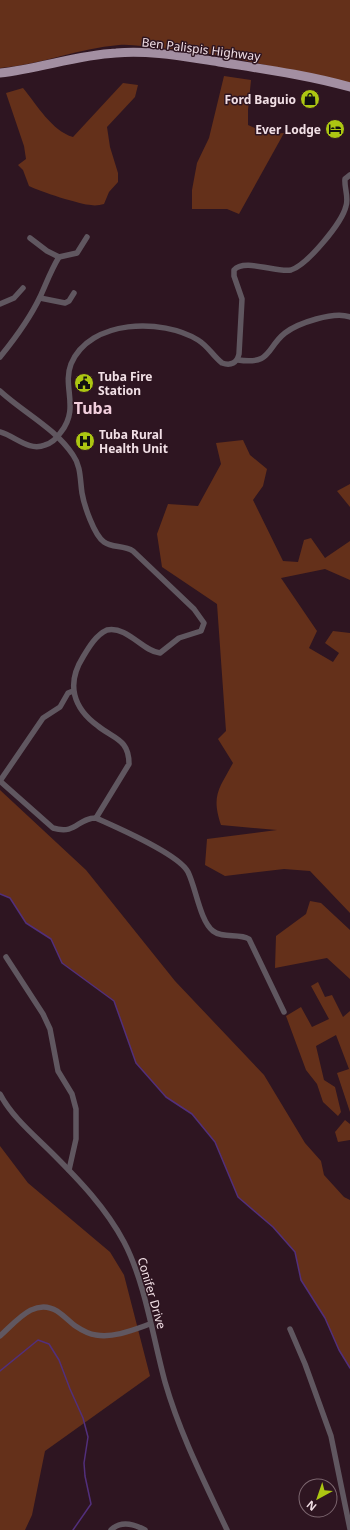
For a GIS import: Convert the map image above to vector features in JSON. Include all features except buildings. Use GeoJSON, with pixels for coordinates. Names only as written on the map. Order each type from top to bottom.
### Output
{"type":"FeatureCollection","features":[{"type":"Feature","properties":{"kind":"main road","name":"Ben Palispis Highway"},"geometry":{"type":"LineString","coordinates":[[0,73],[86,56],[134,52],[169,55],[283,72],[350,87]]}},
{"type":"Feature","properties":{"kind":"street"},"geometry":{"type":"LineString","coordinates":[[238,360],[242,299],[234,276],[234,270],[242,265],[290,270],[304,262],[331,234],[344,214],[347,198],[345,179],[350,175]]}},
{"type":"Feature","properties":{"kind":"street"},"geometry":{"type":"LineString","coordinates":[[30,238],[47,252],[59,257],[77,253],[87,238]]}},
{"type":"Feature","properties":{"kind":"street"},"geometry":{"type":"LineString","coordinates":[[0,358],[40,298],[59,257]]}},
{"type":"Feature","properties":{"kind":"street"},"geometry":{"type":"LineString","coordinates":[[0,304],[14,298],[23,288]]}},
{"type":"Feature","properties":{"kind":"street"},"geometry":{"type":"LineString","coordinates":[[40,298],[65,303],[69,301],[74,293]]}},
{"type":"Feature","properties":{"kind":"street"},"geometry":{"type":"LineString","coordinates":[[0,432],[35,447],[46,445],[58,437],[69,418],[71,397],[69,376],[72,362],[87,344],[123,326],[138,325],[178,332],[202,343],[222,363],[230,364],[238,360],[250,361],[264,357],[271,351],[282,335],[290,330],[326,316],[350,317]]}},
{"type":"Feature","properties":{"kind":"street"},"geometry":{"type":"LineString","coordinates":[[0,391],[58,437],[76,460],[81,477],[83,497],[99,537],[107,544],[127,548],[133,551],[194,609],[204,623],[201,631],[179,638],[160,653],[151,650],[138,640],[118,630],[110,629],[103,631],[95,639],[78,664],[74,673],[73,691],[90,719],[101,728],[116,736],[128,751],[129,764],[96,818]]}},
{"type":"Feature","properties":{"kind":"street"},"geometry":{"type":"LineString","coordinates":[[73,691],[68,693],[60,707],[43,718],[0,781],[54,828],[64,831],[88,818],[96,818],[158,848],[187,870],[210,927],[217,933],[243,936],[249,939],[284,1012]]}},
{"type":"Feature","properties":{"kind":"street"},"geometry":{"type":"LineString","coordinates":[[6,957],[43,1014],[50,1029],[58,1072],[72,1094],[76,1109],[76,1138],[69,1170]]}},
{"type":"Feature","properties":{"kind":"street","name":"Conifer Drive"},"geometry":{"type":"LineString","coordinates":[[0,1094],[12,1112],[69,1170],[100,1206],[113,1223],[125,1244],[136,1270],[178,1422],[227,1530]]}},
{"type":"Feature","properties":{"kind":"street"},"geometry":{"type":"LineString","coordinates":[[0,1336],[28,1311],[40,1306],[45,1306],[56,1311],[81,1330],[96,1335],[118,1334],[150,1324]]}},
{"type":"Feature","properties":{"kind":"street"},"geometry":{"type":"LineString","coordinates":[[290,1329],[305,1364],[331,1436],[350,1528]]}},
{"type":"Feature","properties":{"kind":"street"},"geometry":{"type":"LineString","coordinates":[[111,1530],[122,1524],[133,1524],[145,1530]]}},
{"type":"Feature","properties":{"kind":"shaded area"},"geometry":{"type":"Polygon","coordinates":[[[0,0],[350,0],[350,85],[231,58],[183,50],[129,45],[89,49],[30,64],[0,68],[0,0]]]}},
{"type":"Feature","properties":{"kind":"shaded area"},"geometry":{"type":"Polygon","coordinates":[[[224,76],[251,80],[248,125],[269,134],[284,133],[239,214],[227,209],[192,209],[192,190],[197,163],[209,138],[224,76]]]}},
{"type":"Feature","properties":{"kind":"shaded area"},"geometry":{"type":"Polygon","coordinates":[[[123,83],[138,85],[135,97],[107,127],[110,147],[118,173],[118,182],[109,192],[104,204],[94,205],[79,203],[29,186],[23,170],[18,165],[26,159],[24,146],[6,93],[23,88],[39,109],[58,129],[73,137],[123,83]]]}},
{"type":"Feature","properties":{"kind":"shaded area"},"geometry":{"type":"Polygon","coordinates":[[[243,440],[250,455],[267,469],[263,486],[253,500],[283,561],[298,562],[304,540],[311,538],[325,558],[350,541],[350,580],[325,569],[281,578],[317,631],[309,648],[333,662],[339,653],[325,643],[333,631],[350,633],[350,913],[310,871],[284,869],[225,876],[205,865],[207,839],[277,830],[221,825],[217,806],[218,792],[233,763],[218,739],[226,731],[217,604],[162,567],[157,534],[168,504],[198,506],[221,464],[216,443],[243,440]]]}},
{"type":"Feature","properties":{"kind":"shaded area"},"geometry":{"type":"Polygon","coordinates":[[[350,484],[350,507],[337,491],[350,484]]]}},
{"type":"Feature","properties":{"kind":"shaded area"},"geometry":{"type":"Polygon","coordinates":[[[0,790],[86,870],[175,981],[264,1075],[305,1143],[321,1161],[324,1175],[344,1197],[350,1200],[350,1368],[339,1350],[325,1318],[301,1280],[295,1252],[273,1227],[238,1197],[215,1142],[192,1114],[166,1097],[136,1063],[114,1001],[62,963],[51,939],[26,923],[10,898],[0,894],[0,790]]]}},
{"type":"Feature","properties":{"kind":"shaded area"},"geometry":{"type":"Polygon","coordinates":[[[310,901],[321,903],[350,930],[350,979],[327,958],[275,968],[276,936],[306,914],[310,901]]]}},
{"type":"Feature","properties":{"kind":"shaded area"},"geometry":{"type":"Polygon","coordinates":[[[318,982],[325,997],[332,995],[343,1017],[350,1011],[350,1112],[337,1073],[349,1069],[336,1035],[316,1046],[324,1080],[335,1087],[341,1112],[338,1116],[323,1102],[317,1084],[306,1070],[286,1016],[301,1007],[312,1027],[329,1019],[311,986],[318,982]]]}},
{"type":"Feature","properties":{"kind":"shaded area"},"geometry":{"type":"Polygon","coordinates":[[[345,1120],[350,1124],[350,1140],[338,1142],[335,1132],[345,1120]]]}},
{"type":"Feature","properties":{"kind":"shaded area"},"geometry":{"type":"Polygon","coordinates":[[[0,1146],[28,1183],[110,1252],[124,1275],[150,1376],[45,1451],[32,1515],[25,1530],[0,1530],[0,1146]]]}},
{"type":"Feature","properties":{"kind":"waterway"},"geometry":{"type":"LineString","coordinates":[[0,894],[10,898],[26,923],[51,939],[62,963],[114,1001],[136,1063],[166,1097],[192,1114],[215,1142],[238,1197],[273,1227],[295,1252],[301,1280],[325,1318],[339,1350],[350,1368]]}},
{"type":"Feature","properties":{"kind":"waterway"},"geometry":{"type":"LineString","coordinates":[[0,1371],[38,1340],[49,1344],[59,1360],[83,1418],[88,1437],[84,1463],[85,1476],[91,1504],[73,1530]]}},
{"type":"Feature","properties":{"kind":"place","name":"Ford Baguio"},"geometry":{"type":"Point","coordinates":[310,99]}},
{"type":"Feature","properties":{"kind":"place","name":"Ever Lodge"},"geometry":{"type":"Point","coordinates":[335,129]}},
{"type":"Feature","properties":{"kind":"place","name":"Tuba Fire Station"},"geometry":{"type":"Point","coordinates":[84,383]}},
{"type":"Feature","properties":{"kind":"place","name":"Tuba Rural Health Unit"},"geometry":{"type":"Point","coordinates":[85,441]}},
{"type":"Feature","properties":{"kind":"district","name":"Tuba"},"geometry":{"type":"Point","coordinates":[93,408]}}]}
